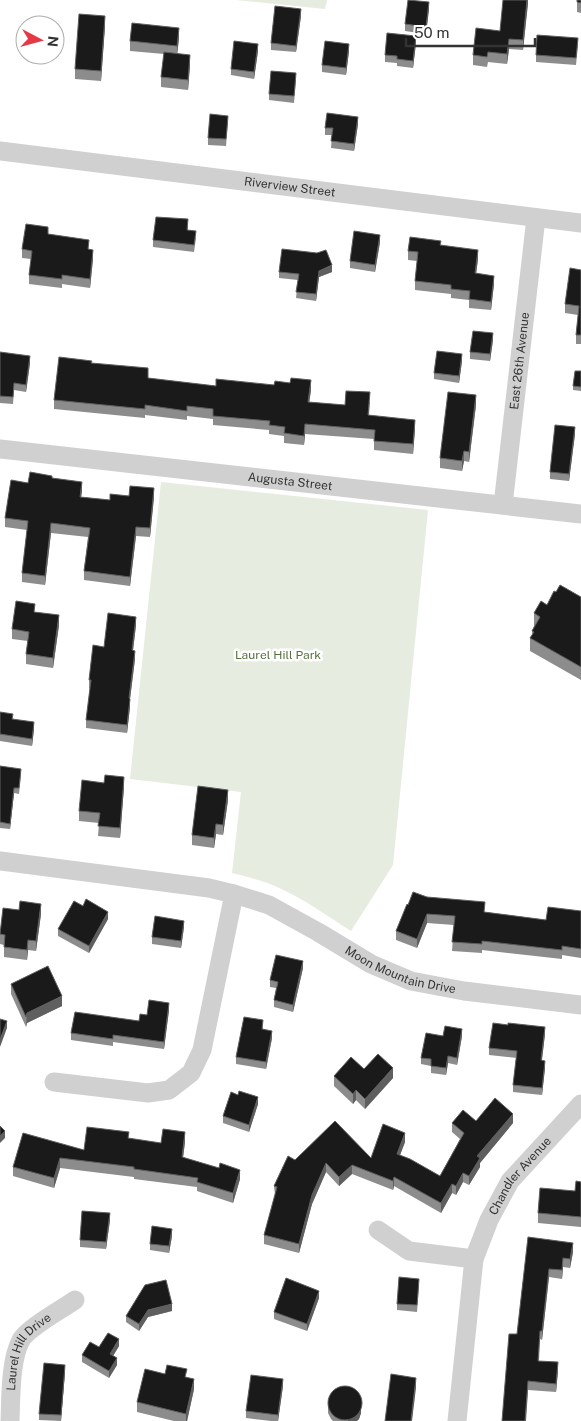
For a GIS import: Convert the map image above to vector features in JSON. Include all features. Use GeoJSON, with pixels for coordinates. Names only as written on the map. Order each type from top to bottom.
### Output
{"type":"FeatureCollection","features":[{"type":"Feature","properties":{"kind":"street","name":"Riverview Street"},"geometry":{"type":"LineString","coordinates":[[0,151],[581,223]]}},
{"type":"Feature","properties":{"kind":"street","name":"East 26th Avenue"},"geometry":{"type":"LineString","coordinates":[[503,505],[536,218]]}},
{"type":"Feature","properties":{"kind":"street","name":"Augusta Street"},"geometry":{"type":"LineString","coordinates":[[0,449],[581,514]]}},
{"type":"Feature","properties":{"kind":"street","name":"Moon Mountain Drive"},"geometry":{"type":"LineString","coordinates":[[0,861],[209,888],[234,894],[270,905],[371,964],[411,981],[464,991],[581,1005]]}},
{"type":"Feature","properties":{"kind":"street"},"geometry":{"type":"LineString","coordinates":[[54,1082],[148,1093],[169,1090],[191,1073],[202,1050],[234,894]]}},
{"type":"Feature","properties":{"kind":"street","name":"Chandler Avenue"},"geometry":{"type":"LineString","coordinates":[[457,1421],[474,1259],[489,1220],[510,1181],[581,1104]]}},
{"type":"Feature","properties":{"kind":"street"},"geometry":{"type":"LineString","coordinates":[[378,1230],[409,1251],[474,1259]]}},
{"type":"Feature","properties":{"kind":"street","name":"Laurel Hill Drive"},"geometry":{"type":"LineString","coordinates":[[10,1421],[14,1359],[22,1340],[31,1330],[75,1300]]}},
{"type":"Feature","properties":{"kind":"green space"},"geometry":{"type":"Polygon","coordinates":[[[236,0],[327,0],[325,9],[236,0]]]}},
{"type":"Feature","properties":{"kind":"green space","name":"Laurel Hill Park"},"geometry":{"type":"Polygon","coordinates":[[[161,482],[428,510],[393,865],[351,931],[287,891],[266,882],[232,873],[241,792],[130,779],[161,482]]]}},
{"type":"Feature","properties":{"kind":"building"},"geometry":{"type":"Polygon","coordinates":[[[408,0],[429,2],[426,27],[405,24],[408,0]]]}},
{"type":"Feature","properties":{"kind":"building"},"geometry":{"type":"Polygon","coordinates":[[[503,0],[527,0],[523,40],[509,39],[507,54],[488,52],[487,57],[473,55],[476,28],[500,31],[503,0]]]}},
{"type":"Feature","properties":{"kind":"building"},"geometry":{"type":"Polygon","coordinates":[[[275,6],[301,9],[296,46],[271,43],[275,6]]]}},
{"type":"Feature","properties":{"kind":"building"},"geometry":{"type":"Polygon","coordinates":[[[79,14],[105,16],[101,71],[75,69],[79,14]]]}},
{"type":"Feature","properties":{"kind":"building"},"geometry":{"type":"Polygon","coordinates":[[[132,23],[179,28],[177,46],[130,41],[132,23]]]}},
{"type":"Feature","properties":{"kind":"building"},"geometry":{"type":"Polygon","coordinates":[[[387,33],[416,36],[413,61],[397,59],[397,56],[385,55],[387,33]]]}},
{"type":"Feature","properties":{"kind":"building"},"geometry":{"type":"Polygon","coordinates":[[[537,35],[578,38],[576,58],[536,55],[537,35]]]}},
{"type":"Feature","properties":{"kind":"building"},"geometry":{"type":"Polygon","coordinates":[[[234,41],[258,44],[254,72],[231,69],[234,41]]]}},
{"type":"Feature","properties":{"kind":"building"},"geometry":{"type":"Polygon","coordinates":[[[325,41],[349,44],[346,68],[322,65],[325,41]]]}},
{"type":"Feature","properties":{"kind":"building"},"geometry":{"type":"Polygon","coordinates":[[[164,52],[190,55],[188,80],[161,77],[164,52]]]}},
{"type":"Feature","properties":{"kind":"building"},"geometry":{"type":"Polygon","coordinates":[[[271,71],[296,73],[294,96],[269,94],[271,71]]]}},
{"type":"Feature","properties":{"kind":"building"},"geometry":{"type":"Polygon","coordinates":[[[327,113],[358,117],[354,144],[331,141],[333,128],[325,128],[327,113]]]}},
{"type":"Feature","properties":{"kind":"building"},"geometry":{"type":"Polygon","coordinates":[[[210,114],[228,116],[226,139],[208,138],[210,114]]]}},
{"type":"Feature","properties":{"kind":"building"},"geometry":{"type":"Polygon","coordinates":[[[156,217],[188,219],[187,230],[196,231],[194,245],[153,240],[156,217]]]}},
{"type":"Feature","properties":{"kind":"building"},"geometry":{"type":"Polygon","coordinates":[[[26,224],[48,227],[48,234],[89,240],[88,249],[93,250],[90,279],[62,275],[62,279],[29,275],[32,251],[22,249],[26,224]]]}},
{"type":"Feature","properties":{"kind":"building"},"geometry":{"type":"Polygon","coordinates":[[[354,231],[380,235],[375,265],[350,261],[354,231]]]}},
{"type":"Feature","properties":{"kind":"building"},"geometry":{"type":"Polygon","coordinates":[[[410,237],[441,241],[440,245],[478,250],[475,273],[494,276],[491,302],[469,299],[470,291],[451,289],[451,285],[415,281],[418,252],[408,251],[410,237]]]}},
{"type":"Feature","properties":{"kind":"building"},"geometry":{"type":"Polygon","coordinates":[[[282,249],[317,253],[326,250],[332,265],[319,271],[316,294],[296,292],[299,274],[279,272],[282,249]]]}},
{"type":"Feature","properties":{"kind":"building"},"geometry":{"type":"Polygon","coordinates":[[[570,268],[581,270],[581,335],[576,335],[579,306],[565,304],[570,268]]]}},
{"type":"Feature","properties":{"kind":"building"},"geometry":{"type":"Polygon","coordinates":[[[473,331],[493,333],[490,354],[470,352],[473,331]]]}},
{"type":"Feature","properties":{"kind":"building"},"geometry":{"type":"Polygon","coordinates":[[[437,351],[462,354],[459,376],[434,373],[437,351]]]}},
{"type":"Feature","properties":{"kind":"building"},"geometry":{"type":"Polygon","coordinates":[[[0,352],[30,356],[26,385],[14,383],[13,397],[0,396],[0,352]]]}},
{"type":"Feature","properties":{"kind":"building"},"geometry":{"type":"Polygon","coordinates":[[[59,357],[92,361],[91,363],[148,368],[148,378],[216,386],[216,379],[274,385],[275,381],[290,383],[291,378],[311,380],[308,402],[345,405],[346,391],[370,392],[368,415],[415,420],[413,444],[374,441],[375,430],[305,424],[304,436],[284,433],[285,427],[269,425],[270,421],[213,416],[213,409],[187,406],[187,411],[145,405],[145,409],[54,400],[59,357]]]}},
{"type":"Feature","properties":{"kind":"building"},"geometry":{"type":"Polygon","coordinates":[[[575,371],[581,371],[581,387],[573,386],[575,371]]]}},
{"type":"Feature","properties":{"kind":"building"},"geometry":{"type":"Polygon","coordinates":[[[448,392],[476,395],[469,452],[464,451],[462,461],[440,458],[448,392]]]}},
{"type":"Feature","properties":{"kind":"building"},"geometry":{"type":"Polygon","coordinates":[[[555,425],[575,427],[569,474],[550,472],[555,425]]]}},
{"type":"Feature","properties":{"kind":"building"},"geometry":{"type":"Polygon","coordinates":[[[30,472],[52,476],[52,478],[82,482],[80,497],[110,500],[110,494],[129,496],[130,486],[154,488],[150,528],[136,527],[130,577],[84,571],[90,528],[51,523],[45,576],[22,573],[28,521],[5,518],[11,480],[28,483],[30,472]]]}},
{"type":"Feature","properties":{"kind":"building"},"geometry":{"type":"Polygon","coordinates":[[[560,585],[581,597],[581,667],[530,638],[540,617],[534,613],[541,601],[547,605],[554,591],[556,592],[560,585]]]}},
{"type":"Feature","properties":{"kind":"building"},"geometry":{"type":"Polygon","coordinates":[[[16,601],[35,604],[34,612],[59,615],[53,658],[26,654],[29,632],[12,629],[16,601]]]}},
{"type":"Feature","properties":{"kind":"building"},"geometry":{"type":"Polygon","coordinates":[[[108,613],[136,617],[132,650],[135,651],[127,725],[86,720],[93,645],[104,647],[108,613]]]}},
{"type":"Feature","properties":{"kind":"building"},"geometry":{"type":"Polygon","coordinates":[[[0,712],[13,714],[12,719],[34,722],[32,739],[0,734],[0,712]]]}},
{"type":"Feature","properties":{"kind":"building"},"geometry":{"type":"Polygon","coordinates":[[[0,766],[21,769],[19,788],[14,788],[10,824],[0,822],[0,766]]]}},
{"type":"Feature","properties":{"kind":"building"},"geometry":{"type":"Polygon","coordinates":[[[105,775],[124,777],[120,828],[98,826],[100,813],[79,811],[82,780],[104,783],[105,775]]]}},
{"type":"Feature","properties":{"kind":"building"},"geometry":{"type":"Polygon","coordinates":[[[198,786],[228,790],[223,825],[216,824],[214,838],[192,835],[198,786]]]}},
{"type":"Feature","properties":{"kind":"building"},"geometry":{"type":"Polygon","coordinates":[[[413,892],[427,897],[485,902],[484,912],[546,920],[548,907],[581,911],[581,949],[562,946],[562,950],[482,941],[482,944],[452,942],[455,916],[427,914],[417,939],[396,931],[413,892]]]}},
{"type":"Feature","properties":{"kind":"building"},"geometry":{"type":"Polygon","coordinates":[[[86,899],[108,912],[89,946],[58,929],[74,901],[83,906],[86,899]]]}},
{"type":"Feature","properties":{"kind":"building"},"geometry":{"type":"Polygon","coordinates":[[[20,901],[41,904],[36,941],[28,940],[27,950],[4,947],[5,935],[0,934],[3,908],[19,910],[20,901]]]}},
{"type":"Feature","properties":{"kind":"building"},"geometry":{"type":"Polygon","coordinates":[[[155,916],[184,921],[181,941],[152,937],[155,916]]]}},
{"type":"Feature","properties":{"kind":"building"},"geometry":{"type":"Polygon","coordinates":[[[276,955],[303,961],[293,1005],[274,1000],[278,982],[270,980],[276,955]]]}},
{"type":"Feature","properties":{"kind":"building"},"geometry":{"type":"Polygon","coordinates":[[[48,966],[62,996],[27,1013],[26,1017],[11,984],[48,966]]]}},
{"type":"Feature","properties":{"kind":"building"},"geometry":{"type":"Polygon","coordinates":[[[149,1000],[169,1003],[164,1042],[113,1035],[113,1039],[71,1033],[75,1012],[139,1021],[140,1014],[147,1015],[149,1000]]]}},
{"type":"Feature","properties":{"kind":"building"},"geometry":{"type":"Polygon","coordinates":[[[244,1017],[263,1020],[262,1029],[272,1031],[266,1062],[236,1057],[244,1017]]]}},
{"type":"Feature","properties":{"kind":"building"},"geometry":{"type":"Polygon","coordinates":[[[0,1019],[7,1021],[0,1040],[0,1019]]]}},
{"type":"Feature","properties":{"kind":"building"},"geometry":{"type":"Polygon","coordinates":[[[493,1023],[545,1027],[541,1060],[545,1061],[542,1088],[513,1085],[517,1051],[489,1048],[493,1023]]]}},
{"type":"Feature","properties":{"kind":"building"},"geometry":{"type":"Polygon","coordinates":[[[445,1026],[462,1029],[457,1058],[448,1056],[446,1068],[431,1066],[431,1059],[421,1058],[426,1033],[443,1036],[445,1026]]]}},
{"type":"Feature","properties":{"kind":"building"},"geometry":{"type":"Polygon","coordinates":[[[378,1054],[393,1068],[365,1099],[356,1090],[353,1094],[334,1076],[351,1057],[364,1069],[378,1054]]]}},
{"type":"Feature","properties":{"kind":"building"},"geometry":{"type":"Polygon","coordinates":[[[239,1091],[258,1097],[249,1125],[223,1116],[231,1092],[238,1095],[239,1091]]]}},
{"type":"Feature","properties":{"kind":"building"},"geometry":{"type":"Polygon","coordinates":[[[495,1098],[513,1114],[477,1156],[480,1158],[469,1176],[463,1173],[456,1186],[452,1184],[441,1203],[394,1177],[393,1181],[352,1165],[339,1177],[326,1163],[312,1195],[299,1244],[264,1235],[277,1187],[274,1186],[288,1156],[295,1160],[335,1121],[371,1158],[383,1124],[405,1133],[397,1154],[440,1176],[464,1133],[452,1123],[463,1110],[476,1121],[495,1098]]]}},
{"type":"Feature","properties":{"kind":"building"},"geometry":{"type":"Polygon","coordinates":[[[0,1126],[5,1131],[0,1136],[0,1126]]]}},
{"type":"Feature","properties":{"kind":"building"},"geometry":{"type":"Polygon","coordinates":[[[87,1127],[129,1132],[128,1138],[161,1143],[163,1129],[185,1132],[182,1157],[219,1168],[220,1163],[240,1170],[233,1193],[197,1182],[198,1178],[134,1169],[134,1167],[60,1158],[54,1178],[13,1167],[23,1133],[84,1150],[87,1127]]]}},
{"type":"Feature","properties":{"kind":"building"},"geometry":{"type":"Polygon","coordinates":[[[576,1181],[581,1182],[581,1217],[538,1213],[540,1188],[575,1191],[576,1181]]]}},
{"type":"Feature","properties":{"kind":"building"},"geometry":{"type":"Polygon","coordinates":[[[82,1211],[110,1213],[106,1242],[80,1240],[82,1211]]]}},
{"type":"Feature","properties":{"kind":"building"},"geometry":{"type":"Polygon","coordinates":[[[152,1226],[172,1229],[169,1246],[150,1244],[152,1226]]]}},
{"type":"Feature","properties":{"kind":"building"},"geometry":{"type":"Polygon","coordinates":[[[528,1237],[573,1243],[570,1259],[563,1258],[562,1270],[549,1269],[542,1331],[540,1331],[538,1361],[558,1362],[556,1384],[528,1381],[525,1421],[502,1421],[509,1334],[517,1334],[528,1237]]]}},
{"type":"Feature","properties":{"kind":"building"},"geometry":{"type":"Polygon","coordinates":[[[399,1277],[419,1279],[417,1305],[397,1304],[399,1277]]]}},
{"type":"Feature","properties":{"kind":"building"},"geometry":{"type":"Polygon","coordinates":[[[286,1278],[319,1291],[307,1324],[274,1312],[286,1278]]]}},
{"type":"Feature","properties":{"kind":"building"},"geometry":{"type":"Polygon","coordinates":[[[166,1280],[172,1304],[148,1310],[139,1324],[126,1316],[145,1285],[166,1280]]]}},
{"type":"Feature","properties":{"kind":"building"},"geometry":{"type":"Polygon","coordinates":[[[108,1333],[119,1339],[110,1354],[117,1358],[109,1371],[82,1355],[90,1342],[99,1347],[108,1333]]]}},
{"type":"Feature","properties":{"kind":"building"},"geometry":{"type":"Polygon","coordinates":[[[44,1363],[65,1365],[61,1415],[39,1414],[44,1363]]]}},
{"type":"Feature","properties":{"kind":"building"},"geometry":{"type":"Polygon","coordinates":[[[167,1365],[187,1369],[185,1377],[194,1379],[186,1414],[137,1402],[145,1369],[165,1374],[167,1365]]]}},
{"type":"Feature","properties":{"kind":"building"},"geometry":{"type":"Polygon","coordinates":[[[391,1374],[416,1378],[411,1421],[385,1421],[391,1374]]]}},
{"type":"Feature","properties":{"kind":"building"},"geometry":{"type":"Polygon","coordinates":[[[251,1375],[283,1379],[278,1415],[246,1411],[251,1375]]]}},
{"type":"Feature","properties":{"kind":"building"},"geometry":{"type":"Polygon","coordinates":[[[345,1386],[357,1391],[362,1403],[357,1415],[345,1420],[333,1415],[328,1403],[333,1391],[345,1386]]]}}]}
